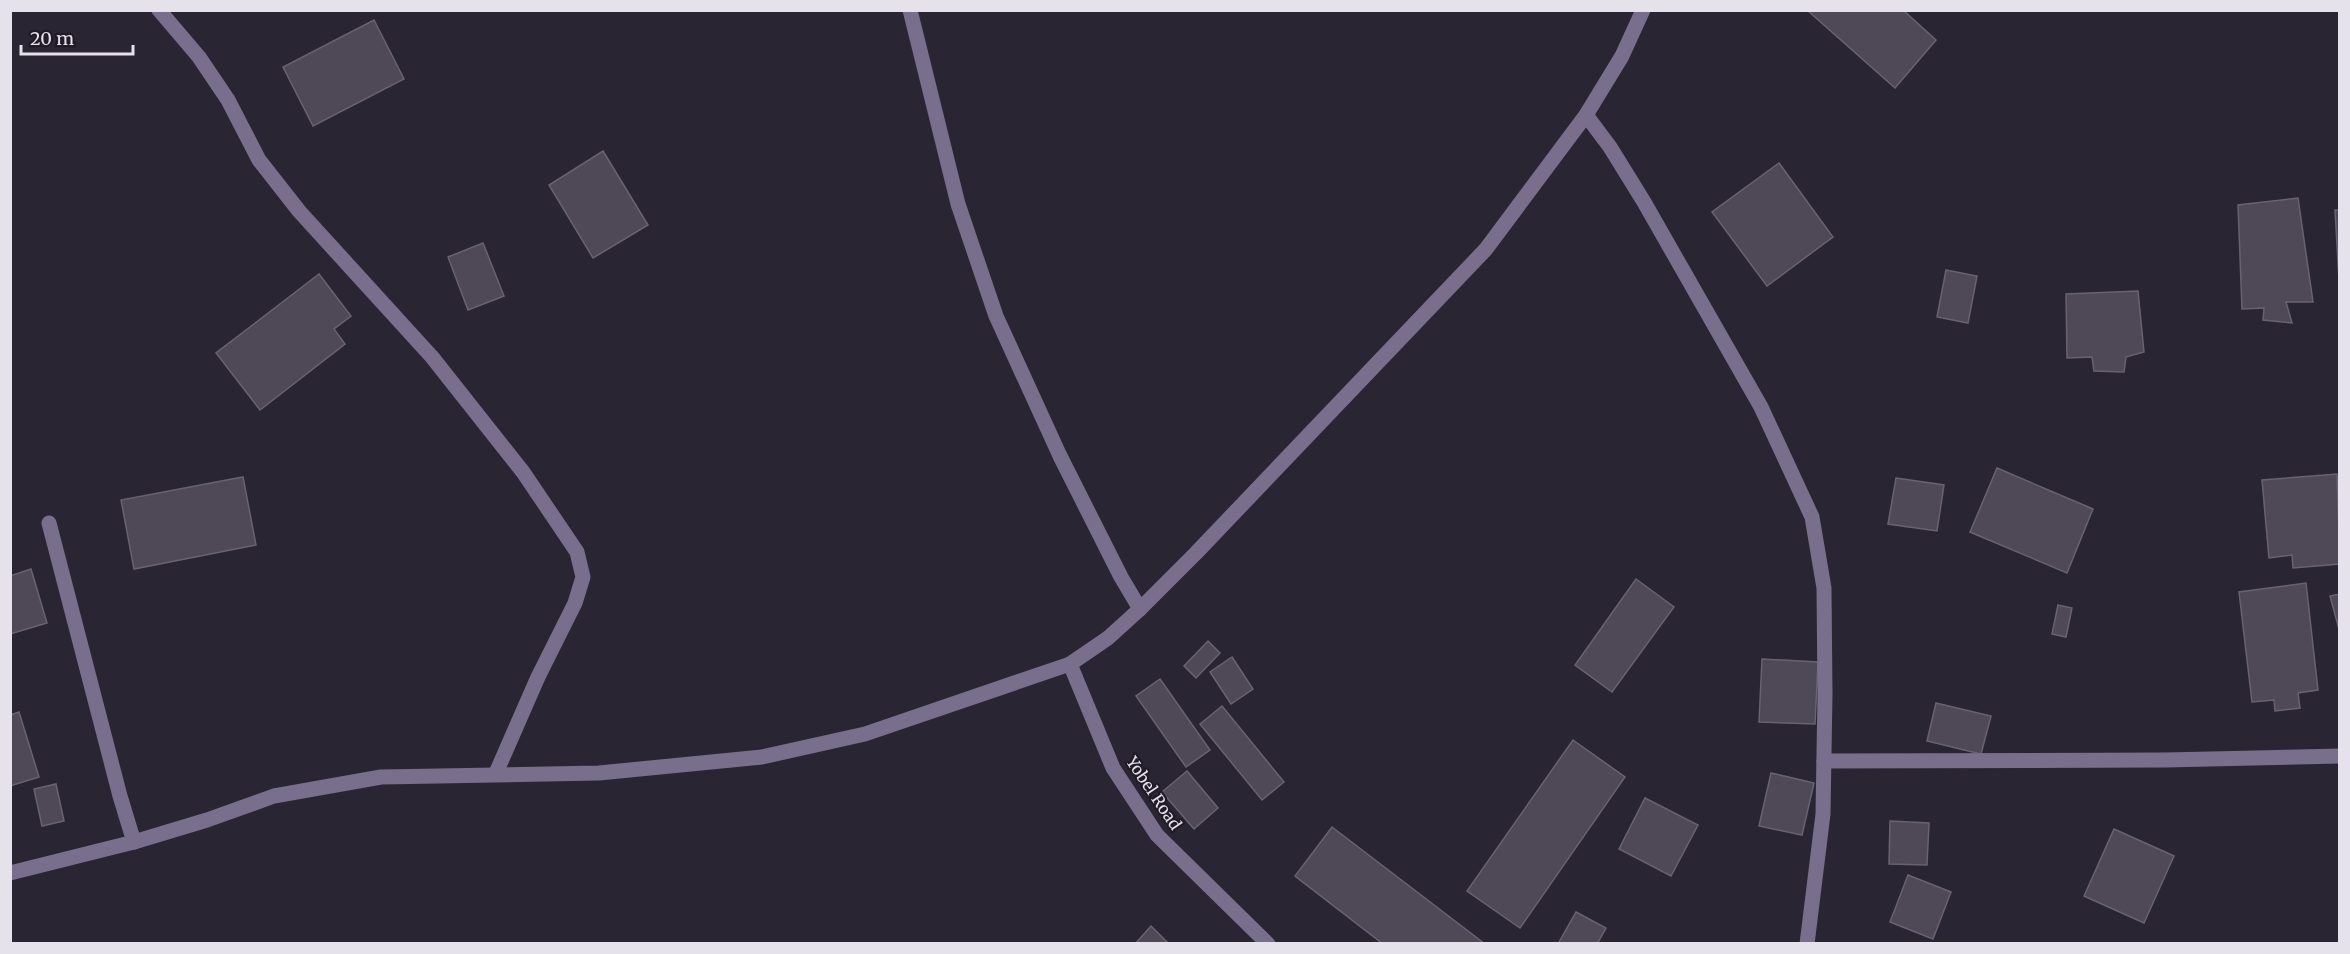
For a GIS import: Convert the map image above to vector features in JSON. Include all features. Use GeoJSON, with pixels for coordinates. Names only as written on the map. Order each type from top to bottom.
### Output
{"type":"FeatureCollection","features":[{"type":"Feature","properties":{"kind":"street"},"geometry":{"type":"LineString","coordinates":[[159,10],[199,57],[228,100],[259,160],[299,212],[432,357],[523,472],[577,552],[583,577],[575,603],[495,774]]}},
{"type":"Feature","properties":{"kind":"street"},"geometry":{"type":"LineString","coordinates":[[910,10],[958,204],[996,316],[1060,456],[1121,577],[1140,609]]}},
{"type":"Feature","properties":{"kind":"street"},"geometry":{"type":"LineString","coordinates":[[10,873],[135,842],[274,796],[381,777],[638,771],[762,757],[865,734],[1071,664],[1108,638],[1196,554],[1486,249],[1586,115],[1622,56],[1643,10]]}},
{"type":"Feature","properties":{"kind":"street"},"geometry":{"type":"LineString","coordinates":[[1586,115],[1610,147],[1644,202],[1761,407],[1812,517],[1824,588],[1824,761],[1823,814],[1807,944]]}},
{"type":"Feature","properties":{"kind":"street"},"geometry":{"type":"LineString","coordinates":[[50,523],[120,796],[135,842]]}},
{"type":"Feature","properties":{"kind":"street","name":"Yobel Road"},"geometry":{"type":"LineString","coordinates":[[1071,664],[1113,768],[1158,835],[1268,944]]}},
{"type":"Feature","properties":{"kind":"street"},"geometry":{"type":"LineString","coordinates":[[1824,761],[2165,760],[2340,756]]}},
{"type":"Feature","properties":{"kind":"building"},"geometry":{"type":"Polygon","coordinates":[[[1807,10],[1903,10],[1936,40],[1895,88],[1807,10]]]}},
{"type":"Feature","properties":{"kind":"building"},"geometry":{"type":"Polygon","coordinates":[[[374,20],[404,79],[313,126],[283,67],[374,20]]]}},
{"type":"Feature","properties":{"kind":"building"},"geometry":{"type":"Polygon","coordinates":[[[603,151],[648,225],[593,258],[549,185],[603,151]]]}},
{"type":"Feature","properties":{"kind":"building"},"geometry":{"type":"Polygon","coordinates":[[[1779,163],[1833,237],[1767,286],[1712,212],[1779,163]]]}},
{"type":"Feature","properties":{"kind":"building"},"geometry":{"type":"Polygon","coordinates":[[[2298,198],[2313,302],[2286,302],[2292,323],[2263,320],[2264,308],[2242,309],[2238,205],[2298,198]]]}},
{"type":"Feature","properties":{"kind":"building"},"geometry":{"type":"Polygon","coordinates":[[[2335,210],[2340,210],[2340,298],[2335,210]]]}},
{"type":"Feature","properties":{"kind":"building"},"geometry":{"type":"Polygon","coordinates":[[[483,243],[504,296],[468,310],[448,257],[483,243]]]}},
{"type":"Feature","properties":{"kind":"building"},"geometry":{"type":"Polygon","coordinates":[[[1946,270],[1977,276],[1968,323],[1937,317],[1946,270]]]}},
{"type":"Feature","properties":{"kind":"building"},"geometry":{"type":"Polygon","coordinates":[[[319,274],[351,316],[334,329],[345,344],[260,410],[216,353],[319,274]]]}},
{"type":"Feature","properties":{"kind":"building"},"geometry":{"type":"Polygon","coordinates":[[[2138,291],[2144,352],[2126,357],[2124,372],[2094,371],[2092,357],[2067,358],[2066,294],[2138,291]]]}},
{"type":"Feature","properties":{"kind":"building"},"geometry":{"type":"Polygon","coordinates":[[[1997,468],[2093,509],[2067,573],[1970,532],[1997,468]]]}},
{"type":"Feature","properties":{"kind":"building"},"geometry":{"type":"Polygon","coordinates":[[[2337,474],[2340,564],[2293,568],[2292,555],[2269,558],[2262,480],[2337,474]]]}},
{"type":"Feature","properties":{"kind":"building"},"geometry":{"type":"Polygon","coordinates":[[[243,477],[256,545],[134,569],[121,500],[243,477]]]}},
{"type":"Feature","properties":{"kind":"building"},"geometry":{"type":"Polygon","coordinates":[[[1896,478],[1944,485],[1937,531],[1888,524],[1896,478]]]}},
{"type":"Feature","properties":{"kind":"building"},"geometry":{"type":"Polygon","coordinates":[[[31,569],[47,623],[10,634],[10,576],[31,569]]]}},
{"type":"Feature","properties":{"kind":"building"},"geometry":{"type":"Polygon","coordinates":[[[1636,579],[1674,607],[1612,692],[1575,665],[1636,579]]]}},
{"type":"Feature","properties":{"kind":"building"},"geometry":{"type":"Polygon","coordinates":[[[2306,583],[2318,690],[2298,693],[2300,708],[2275,711],[2274,700],[2252,702],[2239,592],[2306,583]]]}},
{"type":"Feature","properties":{"kind":"building"},"geometry":{"type":"Polygon","coordinates":[[[2340,594],[2340,633],[2330,596],[2340,594]]]}},
{"type":"Feature","properties":{"kind":"building"},"geometry":{"type":"Polygon","coordinates":[[[2058,605],[2072,608],[2066,637],[2052,634],[2058,605]]]}},
{"type":"Feature","properties":{"kind":"building"},"geometry":{"type":"Polygon","coordinates":[[[1208,641],[1220,653],[1196,678],[1184,666],[1208,641]]]}},
{"type":"Feature","properties":{"kind":"building"},"geometry":{"type":"Polygon","coordinates":[[[1232,657],[1253,689],[1231,704],[1210,672],[1232,657]]]}},
{"type":"Feature","properties":{"kind":"building"},"geometry":{"type":"Polygon","coordinates":[[[1762,659],[1818,662],[1815,724],[1759,722],[1762,659]]]}},
{"type":"Feature","properties":{"kind":"building"},"geometry":{"type":"Polygon","coordinates":[[[1160,679],[1210,750],[1186,767],[1136,696],[1160,679]]]}},
{"type":"Feature","properties":{"kind":"building"},"geometry":{"type":"Polygon","coordinates":[[[1936,703],[1991,716],[1981,754],[1927,741],[1936,703]]]}},
{"type":"Feature","properties":{"kind":"building"},"geometry":{"type":"Polygon","coordinates":[[[1222,706],[1284,782],[1262,800],[1200,724],[1222,706]]]}},
{"type":"Feature","properties":{"kind":"building"},"geometry":{"type":"Polygon","coordinates":[[[19,712],[39,777],[10,786],[10,715],[19,712]]]}},
{"type":"Feature","properties":{"kind":"building"},"geometry":{"type":"Polygon","coordinates":[[[1573,740],[1625,777],[1520,928],[1467,891],[1573,740]]]}},
{"type":"Feature","properties":{"kind":"building"},"geometry":{"type":"Polygon","coordinates":[[[1187,771],[1218,808],[1194,829],[1162,792],[1187,771]]]}},
{"type":"Feature","properties":{"kind":"building"},"geometry":{"type":"Polygon","coordinates":[[[1771,773],[1814,783],[1802,835],[1759,826],[1771,773]]]}},
{"type":"Feature","properties":{"kind":"building"},"geometry":{"type":"Polygon","coordinates":[[[56,784],[64,821],[42,826],[34,789],[56,784]]]}},
{"type":"Feature","properties":{"kind":"building"},"geometry":{"type":"Polygon","coordinates":[[[1645,798],[1698,825],[1671,876],[1619,849],[1645,798]]]}},
{"type":"Feature","properties":{"kind":"building"},"geometry":{"type":"Polygon","coordinates":[[[1890,821],[1929,823],[1927,865],[1889,864],[1890,821]]]}},
{"type":"Feature","properties":{"kind":"building"},"geometry":{"type":"Polygon","coordinates":[[[1332,827],[1485,944],[1383,944],[1295,876],[1332,827]]]}},
{"type":"Feature","properties":{"kind":"building"},"geometry":{"type":"Polygon","coordinates":[[[2114,829],[2174,856],[2144,923],[2084,896],[2114,829]]]}},
{"type":"Feature","properties":{"kind":"building"},"geometry":{"type":"Polygon","coordinates":[[[1908,875],[1951,892],[1933,939],[1890,922],[1908,875]]]}},
{"type":"Feature","properties":{"kind":"building"},"geometry":{"type":"Polygon","coordinates":[[[1576,912],[1606,928],[1597,944],[1558,944],[1576,912]]]}},
{"type":"Feature","properties":{"kind":"building"},"geometry":{"type":"Polygon","coordinates":[[[1151,926],[1169,944],[1135,944],[1151,926]]]}}]}
